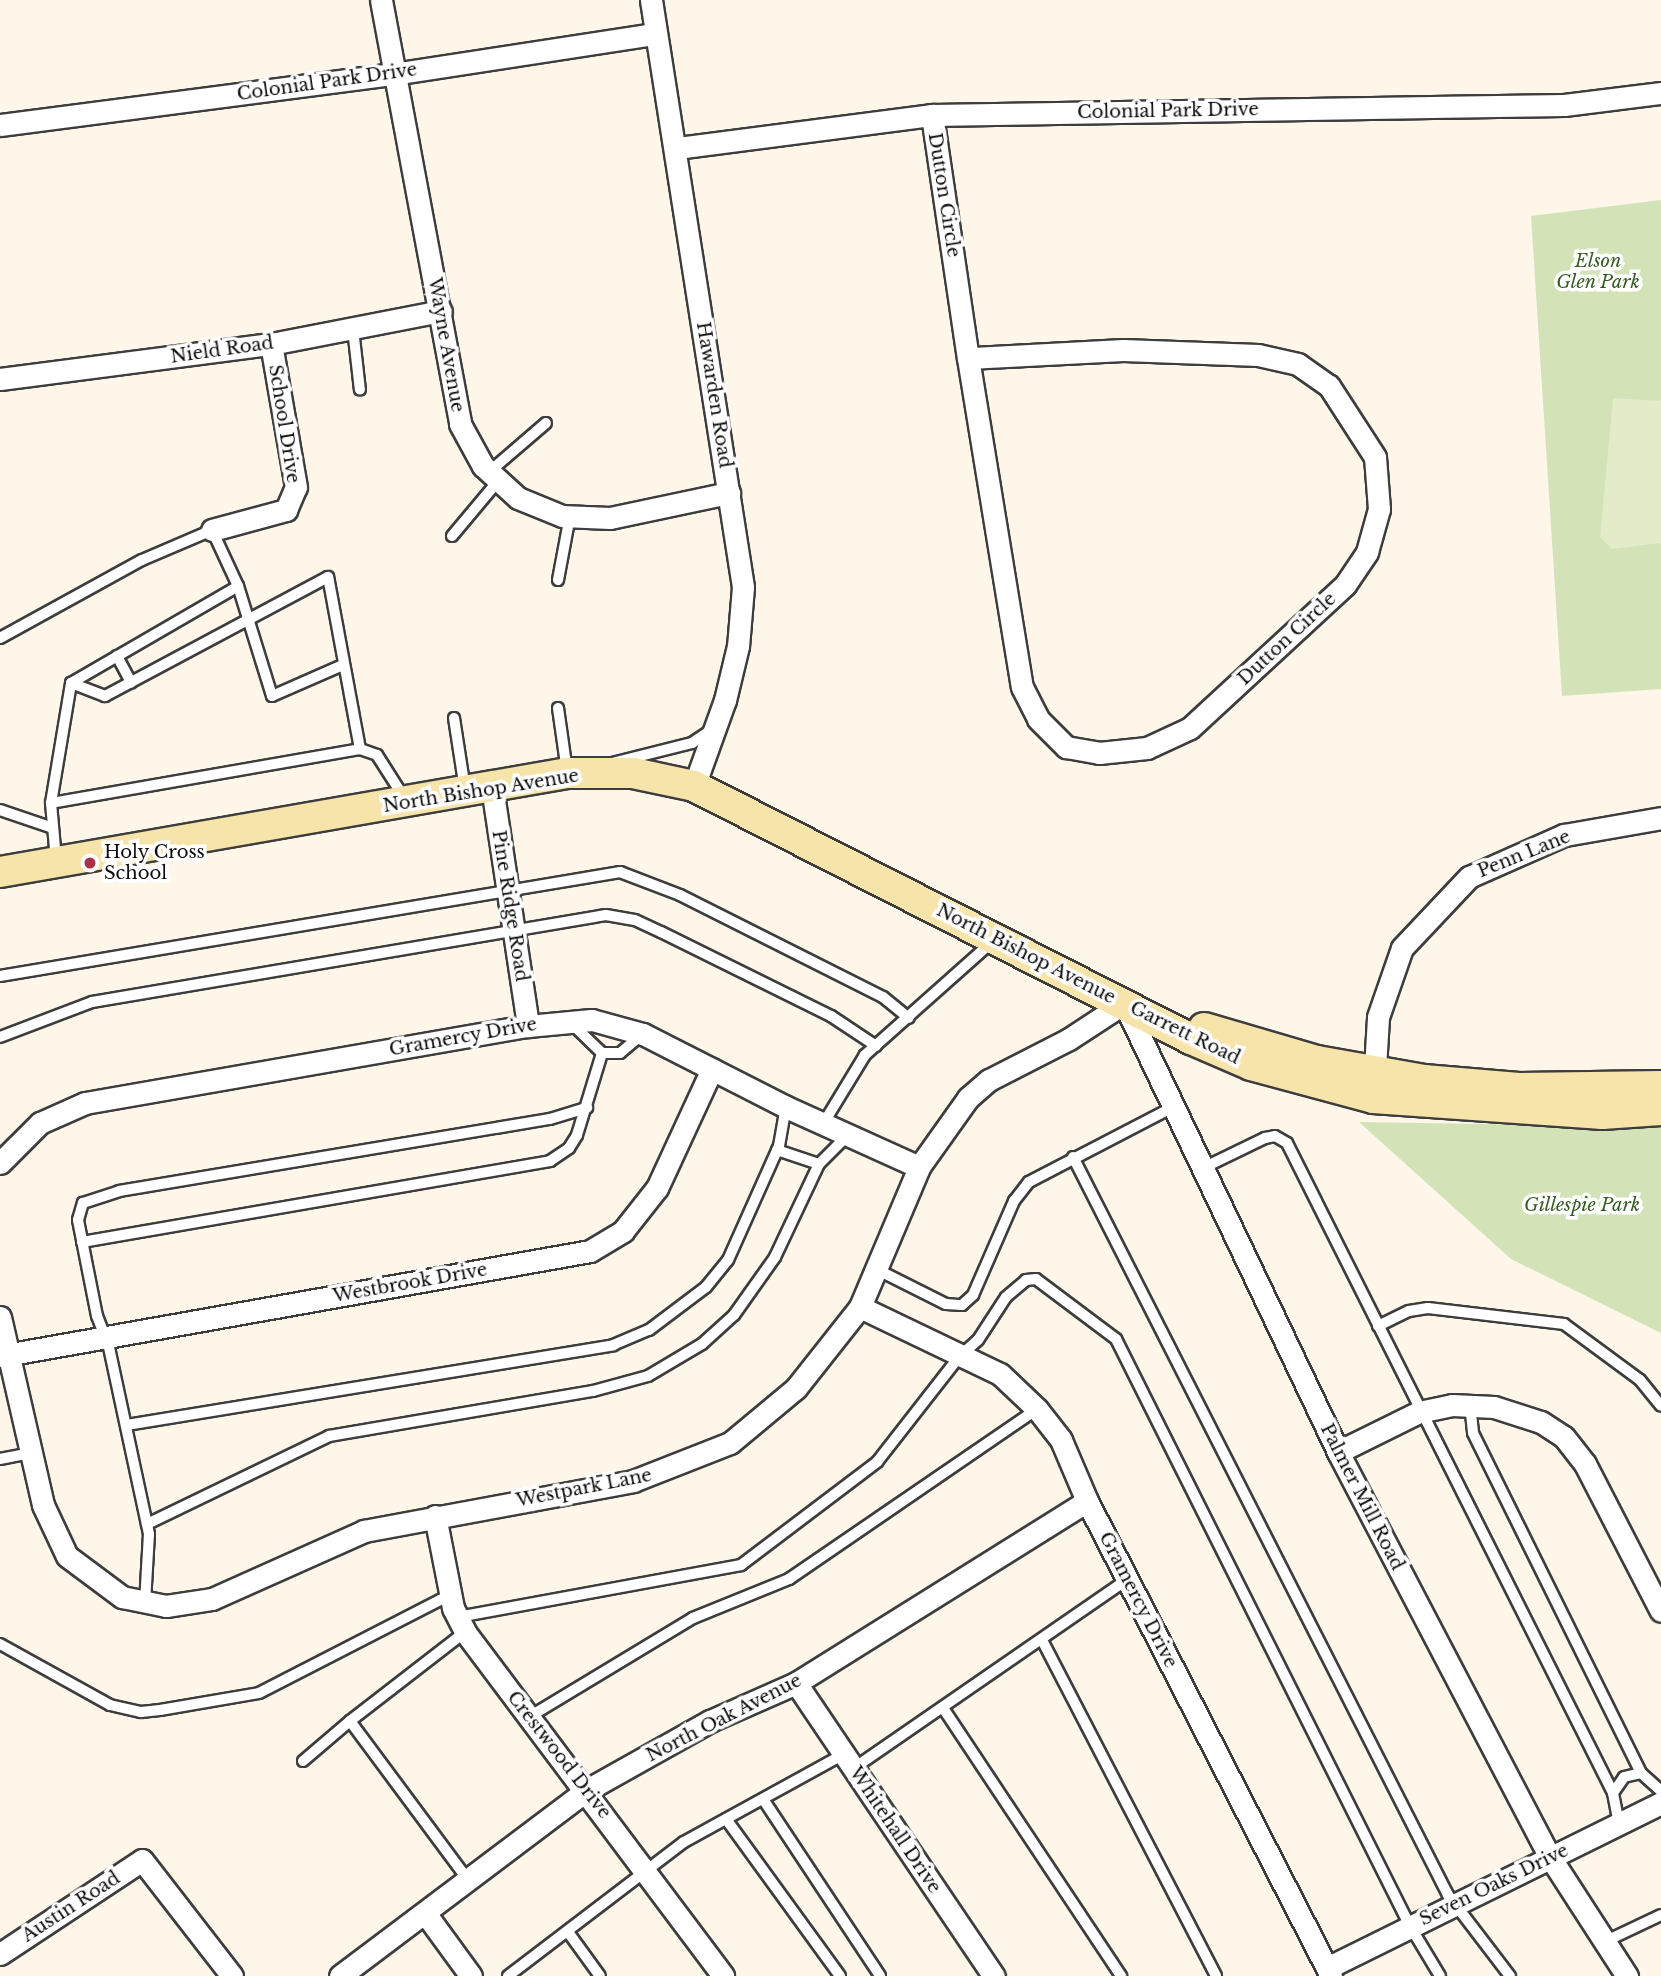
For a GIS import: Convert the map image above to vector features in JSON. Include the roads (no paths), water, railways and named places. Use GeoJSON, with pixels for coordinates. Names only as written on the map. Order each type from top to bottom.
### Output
{"type":"FeatureCollection","features":[{"type":"Feature","properties":{"kind":"main road","name":"North Bishop Avenue"},"geometry":{"type":"LineString","coordinates":[[0,872],[576,773],[633,773],[694,786],[1124,1003]]}},
{"type":"Feature","properties":{"kind":"main road","name":"Garrett Road"},"geometry":{"type":"LineString","coordinates":[[1124,1003],[1251,1065],[1577,1113],[1661,1110]]}},
{"type":"Feature","properties":{"kind":"main road","name":"Garrett Road"},"geometry":{"type":"LineString","coordinates":[[1374,1084],[1519,1088],[1661,1086]]}},
{"type":"Feature","properties":{"kind":"street","name":"Wayne Avenue"},"geometry":{"type":"LineString","coordinates":[[381,0],[393,74],[442,311],[460,424],[494,476],[518,498],[570,516],[610,519],[729,493]]}},
{"type":"Feature","properties":{"kind":"street","name":"Hawarden Road"},"geometry":{"type":"LineString","coordinates":[[650,0],[654,34],[677,148],[743,587],[738,646],[716,726],[694,786]]}},
{"type":"Feature","properties":{"kind":"street","name":"Colonial Park Drive"},"geometry":{"type":"LineString","coordinates":[[0,125],[393,74],[654,34]]}},
{"type":"Feature","properties":{"kind":"street","name":"Colonial Park Drive"},"geometry":{"type":"LineString","coordinates":[[677,148],[932,115],[1564,105],[1661,93]]}},
{"type":"Feature","properties":{"kind":"street","name":"Dutton Circle"},"geometry":{"type":"LineString","coordinates":[[932,115],[968,358],[1023,687],[1038,719],[1066,747],[1099,753],[1147,748],[1190,728],[1345,585],[1367,552],[1379,509],[1375,457],[1329,386],[1298,364],[1258,355],[1123,350],[968,358]]}},
{"type":"Feature","properties":{"kind":"street","name":"Nield Road"},"geometry":{"type":"LineString","coordinates":[[0,379],[271,344],[442,311]]}},
{"type":"Feature","properties":{"kind":"street","name":"School Drive"},"geometry":{"type":"LineString","coordinates":[[212,530],[286,510],[296,488],[271,344]]}},
{"type":"Feature","properties":{"kind":"street","name":"Pine Ridge Road"},"geometry":{"type":"LineString","coordinates":[[479,790],[508,891],[528,1026]]}},
{"type":"Feature","properties":{"kind":"street","name":"Penn Lane"},"geometry":{"type":"LineString","coordinates":[[1374,1084],[1378,1017],[1402,948],[1469,877],[1564,835],[1661,818]]}},
{"type":"Feature","properties":{"kind":"street","name":"Palmer Mill Road"},"geometry":{"type":"LineString","coordinates":[[1124,1003],[1200,1169],[1338,1452],[1550,1857],[1627,1976]]}},
{"type":"Feature","properties":{"kind":"street","name":"Westpark Lane"},"geometry":{"type":"LineString","coordinates":[[3,1354],[43,1505],[67,1556],[102,1586],[145,1603],[166,1606],[212,1599],[364,1531],[634,1481],[730,1443],[796,1388],[860,1307],[919,1167],[951,1118],[989,1080],[1069,1039],[1124,1003]]}},
{"type":"Feature","properties":{"kind":"street","name":"Gramercy Drive"},"geometry":{"type":"LineString","coordinates":[[0,1163],[40,1123],[85,1103],[569,1020],[618,1024],[643,1034],[786,1107],[919,1167]]}},
{"type":"Feature","properties":{"kind":"street","name":"Westbrook Drive"},"geometry":{"type":"LineString","coordinates":[[3,1354],[590,1251],[623,1231],[657,1188],[712,1069]]}},
{"type":"Feature","properties":{"kind":"street","name":"Gramercy Drive"},"geometry":{"type":"LineString","coordinates":[[860,1307],[1000,1374],[1037,1409],[1061,1440],[1087,1501],[1329,1972]]}},
{"type":"Feature","properties":{"kind":"street"},"geometry":{"type":"LineString","coordinates":[[0,1317],[3,1354]]}},
{"type":"Feature","properties":{"kind":"street"},"geometry":{"type":"LineString","coordinates":[[1338,1452],[1419,1412],[1471,1404],[1517,1412],[1564,1437],[1585,1464],[1661,1611]]}},
{"type":"Feature","properties":{"kind":"street","name":"North Oak Avenue"},"geometry":{"type":"LineString","coordinates":[[340,1976],[587,1790],[710,1721],[796,1683],[1087,1501]]}},
{"type":"Feature","properties":{"kind":"street","name":"Crestwood Drive"},"geometry":{"type":"LineString","coordinates":[[435,1517],[450,1595],[462,1624],[723,1976]]}},
{"type":"Feature","properties":{"kind":"street","name":"Whitehall Drive"},"geometry":{"type":"LineString","coordinates":[[796,1683],[994,1976]]}},
{"type":"Feature","properties":{"kind":"street","name":"Seven Oaks Drive"},"geometry":{"type":"LineString","coordinates":[[1329,1972],[1410,1926],[1661,1804]]}},
{"type":"Feature","properties":{"kind":"street","name":"Austin Road"},"geometry":{"type":"LineString","coordinates":[[0,1954],[142,1860],[232,1976]]}},
{"type":"Feature","properties":{"kind":"street"},"geometry":{"type":"LineString","coordinates":[[425,1913],[471,1976]]}},
{"type":"Feature","properties":{"kind":"lane"},"geometry":{"type":"LineString","coordinates":[[353,328],[360,390]]}},
{"type":"Feature","properties":{"kind":"lane"},"geometry":{"type":"LineString","coordinates":[[452,536],[494,476],[546,423]]}},
{"type":"Feature","properties":{"kind":"lane"},"geometry":{"type":"LineString","coordinates":[[558,580],[570,516]]}},
{"type":"Feature","properties":{"kind":"lane"},"geometry":{"type":"LineString","coordinates":[[0,638],[142,560],[212,530],[237,586],[272,696],[344,665]]}},
{"type":"Feature","properties":{"kind":"lane"},"geometry":{"type":"LineString","coordinates":[[71,683],[105,696],[328,577],[360,749]]}},
{"type":"Feature","properties":{"kind":"lane"},"geometry":{"type":"LineString","coordinates":[[71,683],[237,586]]}},
{"type":"Feature","properties":{"kind":"lane"},"geometry":{"type":"LineString","coordinates":[[117,656],[131,682]]}},
{"type":"Feature","properties":{"kind":"lane"},"geometry":{"type":"LineString","coordinates":[[56,863],[51,803],[71,683]]}},
{"type":"Feature","properties":{"kind":"lane"},"geometry":{"type":"LineString","coordinates":[[558,708],[576,773],[624,756],[692,743],[716,726]]}},
{"type":"Feature","properties":{"kind":"lane"},"geometry":{"type":"LineString","coordinates":[[454,718],[479,790]]}},
{"type":"Feature","properties":{"kind":"lane"},"geometry":{"type":"LineString","coordinates":[[51,803],[360,749],[377,755],[407,802]]}},
{"type":"Feature","properties":{"kind":"lane"},"geometry":{"type":"LineString","coordinates":[[0,810],[53,828]]}},
{"type":"Feature","properties":{"kind":"lane"},"geometry":{"type":"LineString","coordinates":[[0,976],[604,873],[635,875],[883,997],[909,1018]]}},
{"type":"Feature","properties":{"kind":"lane"},"geometry":{"type":"LineString","coordinates":[[0,1037],[92,1002],[514,932],[592,916],[635,920],[831,1016],[876,1046]]}},
{"type":"Feature","properties":{"kind":"lane"},"geometry":{"type":"LineString","coordinates":[[823,1124],[849,1076],[876,1046],[995,939]]}},
{"type":"Feature","properties":{"kind":"lane"},"geometry":{"type":"LineString","coordinates":[[569,1020],[602,1053],[620,1053],[643,1034]]}},
{"type":"Feature","properties":{"kind":"lane"},"geometry":{"type":"LineString","coordinates":[[82,1242],[550,1161],[569,1148],[587,1108],[602,1053]]}},
{"type":"Feature","properties":{"kind":"lane"},"geometry":{"type":"LineString","coordinates":[[127,1425],[625,1341],[649,1330],[718,1275],[778,1150],[786,1107]]}},
{"type":"Feature","properties":{"kind":"lane"},"geometry":{"type":"LineString","coordinates":[[145,1603],[151,1565],[147,1524],[127,1425],[82,1242],[79,1211],[92,1196],[550,1119],[587,1108]]}},
{"type":"Feature","properties":{"kind":"lane"},"geometry":{"type":"LineString","coordinates":[[876,1269],[946,1304],[962,1305],[973,1295],[1014,1201],[1029,1182],[1171,1108]]}},
{"type":"Feature","properties":{"kind":"lane"},"geometry":{"type":"LineString","coordinates":[[147,1524],[329,1436],[593,1391],[648,1376],[702,1344],[734,1315],[775,1257],[819,1164],[848,1135]]}},
{"type":"Feature","properties":{"kind":"lane"},"geometry":{"type":"LineString","coordinates":[[1200,1169],[1265,1138],[1281,1138],[1613,1793],[1619,1824]]}},
{"type":"Feature","properties":{"kind":"lane"},"geometry":{"type":"LineString","coordinates":[[778,1150],[819,1164]]}},
{"type":"Feature","properties":{"kind":"lane"},"geometry":{"type":"LineString","coordinates":[[1073,1157],[1393,1787],[1457,1903],[1510,1976]]}},
{"type":"Feature","properties":{"kind":"lane"},"geometry":{"type":"LineString","coordinates":[[303,1762],[462,1624],[741,1564],[867,1472],[961,1355],[978,1340],[1006,1297],[1026,1280],[1048,1285],[1108,1329],[1129,1362],[1410,1926],[1440,1976]]}},
{"type":"Feature","properties":{"kind":"lane"},"geometry":{"type":"LineString","coordinates":[[1378,1326],[1409,1311],[1428,1308],[1564,1324],[1640,1380],[1661,1406]]}},
{"type":"Feature","properties":{"kind":"lane"},"geometry":{"type":"LineString","coordinates":[[1471,1404],[1473,1433],[1641,1773],[1661,1791]]}},
{"type":"Feature","properties":{"kind":"lane"},"geometry":{"type":"LineString","coordinates":[[529,1717],[693,1618],[789,1579],[1037,1409]]}},
{"type":"Feature","properties":{"kind":"lane"},"geometry":{"type":"LineString","coordinates":[[0,1459],[31,1453]]}},
{"type":"Feature","properties":{"kind":"lane"},"geometry":{"type":"LineString","coordinates":[[508,1976],[632,1885],[644,1869],[763,1798],[849,1761],[943,1708],[1127,1580]]}},
{"type":"Feature","properties":{"kind":"lane"},"geometry":{"type":"LineString","coordinates":[[0,1644],[110,1705],[151,1711],[259,1693],[450,1595]]}},
{"type":"Feature","properties":{"kind":"lane"},"geometry":{"type":"LineString","coordinates":[[1042,1640],[1216,1976]]}},
{"type":"Feature","properties":{"kind":"lane"},"geometry":{"type":"LineString","coordinates":[[943,1708],[1121,1976]]}},
{"type":"Feature","properties":{"kind":"lane"},"geometry":{"type":"LineString","coordinates":[[350,1721],[468,1880]]}},
{"type":"Feature","properties":{"kind":"lane"},"geometry":{"type":"LineString","coordinates":[[1613,1793],[1623,1777],[1641,1773]]}},
{"type":"Feature","properties":{"kind":"lane"},"geometry":{"type":"LineString","coordinates":[[763,1798],[880,1976]]}},
{"type":"Feature","properties":{"kind":"lane"},"geometry":{"type":"LineString","coordinates":[[726,1819],[840,1976]]}},
{"type":"Feature","properties":{"kind":"lane"},"geometry":{"type":"LineString","coordinates":[[1604,1942],[1661,1914]]}},
{"type":"Feature","properties":{"kind":"lane"},"geometry":{"type":"LineString","coordinates":[[568,1932],[600,1976]]}},
{"type":"Feature","properties":{"kind":"place","name":"Holy Cross School"},"geometry":{"type":"Point","coordinates":[90,863]}},
{"type":"Feature","properties":{"kind":"park label","name":"Elson Glen Park"},"geometry":{"type":"Point","coordinates":[1598,272]}},
{"type":"Feature","properties":{"kind":"park label","name":"Gillespie Park"},"geometry":{"type":"Point","coordinates":[1582,1205]}}]}
